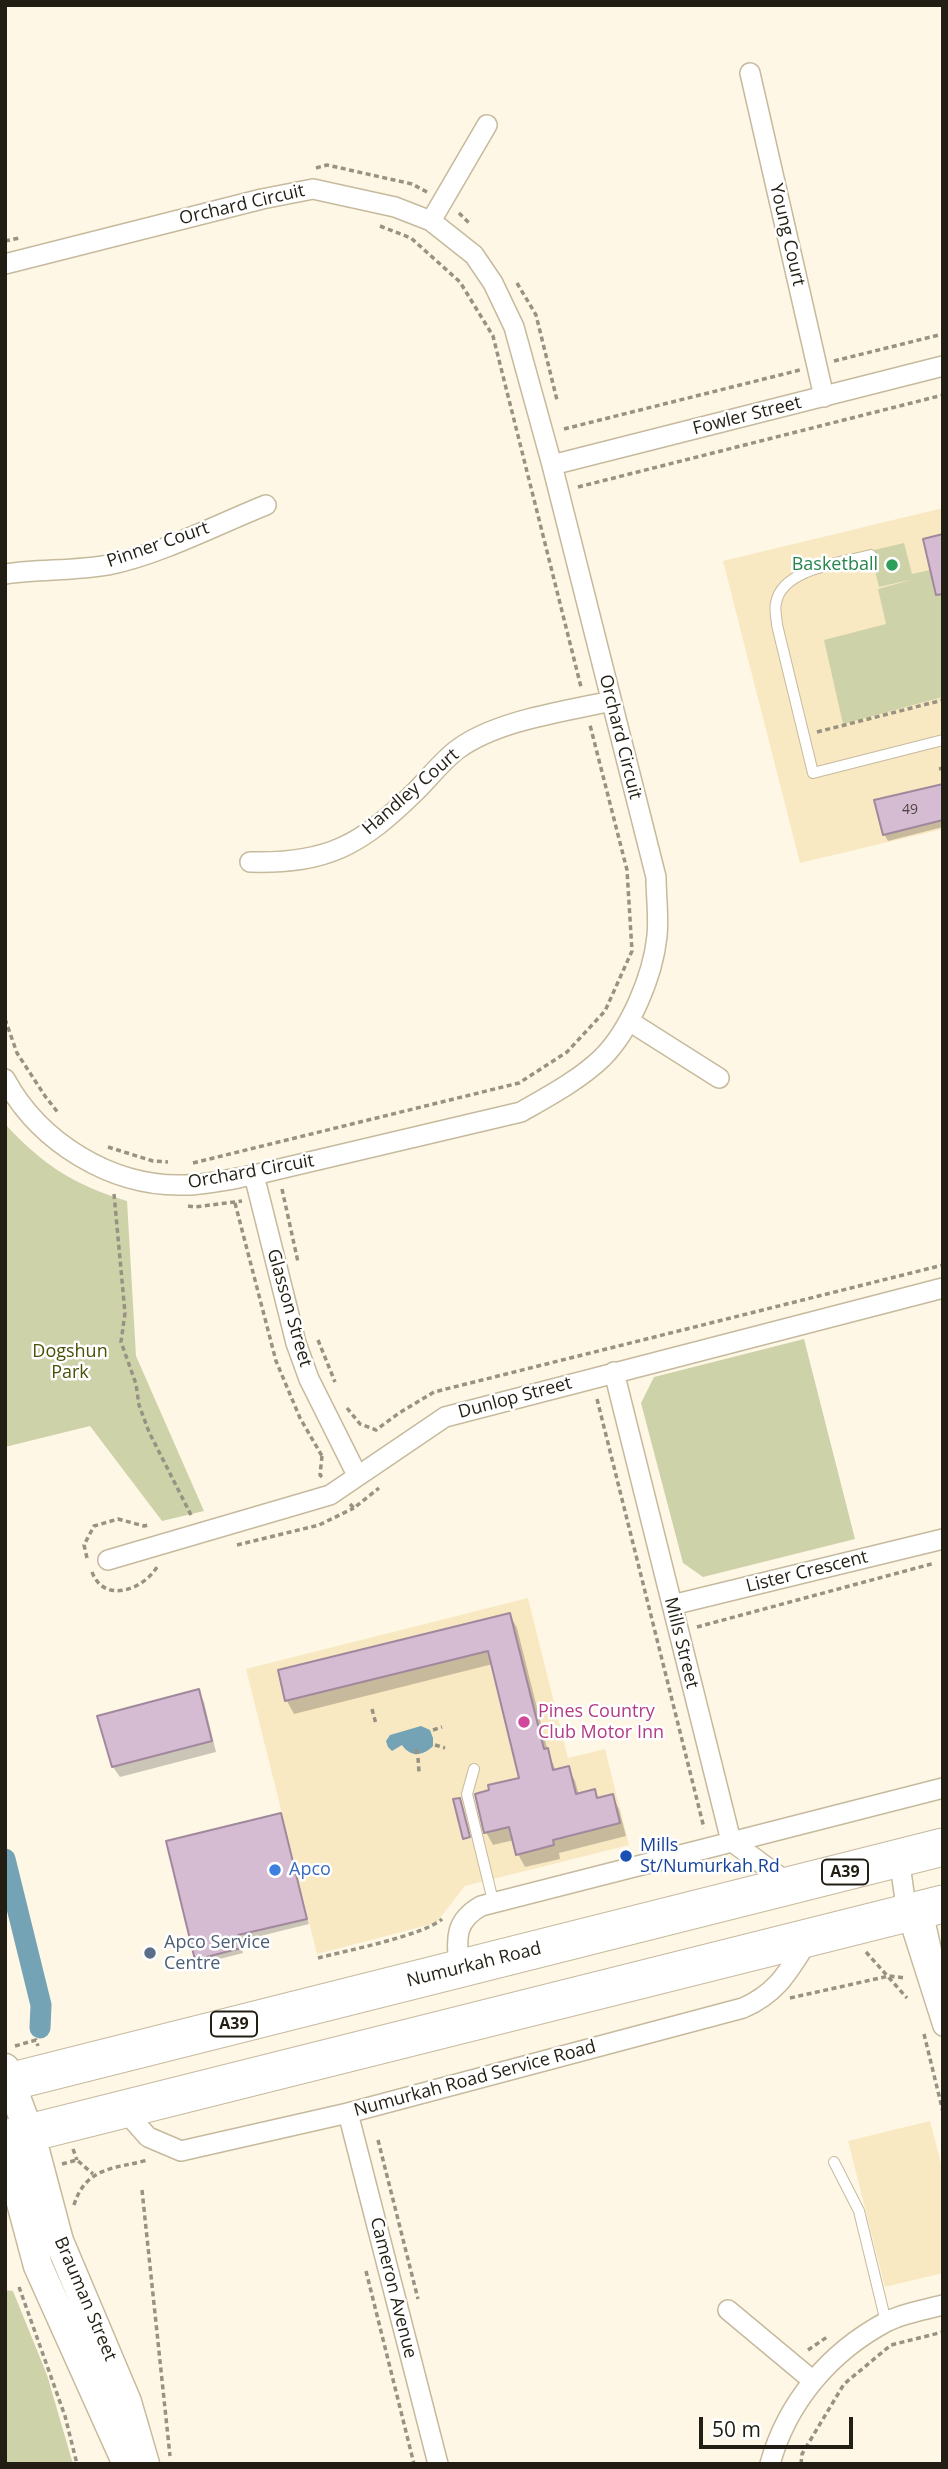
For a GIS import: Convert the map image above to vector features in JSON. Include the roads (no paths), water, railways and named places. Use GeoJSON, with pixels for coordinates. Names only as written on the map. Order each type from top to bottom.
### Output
{"type":"FeatureCollection","features":[{"type":"Feature","properties":{"kind":"highway","name":"Numurkah Road"},"geometry":{"type":"LineString","coordinates":[[6,2070],[459,1968],[943,1847]]}},
{"type":"Feature","properties":{"kind":"highway"},"geometry":{"type":"LineString","coordinates":[[13,2138],[924,1909]]}},
{"type":"Feature","properties":{"kind":"highway"},"geometry":{"type":"LineString","coordinates":[[459,1968],[482,1984],[546,2004]]}},
{"type":"Feature","properties":{"kind":"street","name":"Young Court"},"geometry":{"type":"LineString","coordinates":[[750,73],[824,397]]}},
{"type":"Feature","properties":{"kind":"street"},"geometry":{"type":"LineString","coordinates":[[431,221],[486,125]]}},
{"type":"Feature","properties":{"kind":"street","name":"Orchard Circuit"},"geometry":{"type":"LineString","coordinates":[[5,264],[262,199],[313,189],[395,206],[431,221],[474,255],[493,283],[514,327],[552,465],[656,877],[657,936],[647,978],[629,1021],[602,1057],[556,1092],[522,1112],[254,1175],[220,1182],[183,1185],[145,1181],[103,1169],[68,1149],[38,1125],[5,1079]]}},
{"type":"Feature","properties":{"kind":"street","name":"Fowler Street"},"geometry":{"type":"LineString","coordinates":[[552,465],[943,366]]}},
{"type":"Feature","properties":{"kind":"street","name":"Pinner Court"},"geometry":{"type":"LineString","coordinates":[[5,574],[79,570],[111,564],[146,554],[266,505]]}},
{"type":"Feature","properties":{"kind":"street","name":"Handley Court"},"geometry":{"type":"LineString","coordinates":[[250,862],[286,863],[323,856],[351,844],[394,813],[458,749],[499,728],[611,701]]}},
{"type":"Feature","properties":{"kind":"street"},"geometry":{"type":"LineString","coordinates":[[629,1021],[719,1079]]}},
{"type":"Feature","properties":{"kind":"street","name":"Glasson Street"},"geometry":{"type":"LineString","coordinates":[[254,1175],[296,1343],[309,1378],[357,1475]]}},
{"type":"Feature","properties":{"kind":"street","name":"Dunlop Street"},"geometry":{"type":"LineString","coordinates":[[108,1560],[330,1495],[445,1417],[943,1288]]}},
{"type":"Feature","properties":{"kind":"street","name":"Mills Street"},"geometry":{"type":"LineString","coordinates":[[614,1372],[731,1841]]}},
{"type":"Feature","properties":{"kind":"street","name":"Lister Crescent"},"geometry":{"type":"LineString","coordinates":[[672,1605],[943,1539]]}},
{"type":"Feature","properties":{"kind":"street"},"geometry":{"type":"LineString","coordinates":[[459,1968],[457,1938],[461,1922],[471,1911],[493,1901],[943,1788]]}},
{"type":"Feature","properties":{"kind":"street"},"geometry":{"type":"LineString","coordinates":[[731,1841],[791,1885]]}},
{"type":"Feature","properties":{"kind":"street"},"geometry":{"type":"LineString","coordinates":[[899,1858],[924,1909],[943,2008]]}},
{"type":"Feature","properties":{"kind":"street"},"geometry":{"type":"LineString","coordinates":[[924,1909],[926,1978],[943,2026]]}},
{"type":"Feature","properties":{"kind":"street","name":"Numurkah Road Service Road"},"geometry":{"type":"LineString","coordinates":[[122,2109],[148,2137],[181,2151],[348,2113],[743,2008],[776,1988],[809,1938]]}},
{"type":"Feature","properties":{"kind":"street","name":"Brauman Street"},"geometry":{"type":"LineString","coordinates":[[6,2070],[13,2138],[46,2246],[127,2402],[145,2464]]}},
{"type":"Feature","properties":{"kind":"street","name":"Cameron Avenue"},"geometry":{"type":"LineString","coordinates":[[348,2113],[438,2464]]}},
{"type":"Feature","properties":{"kind":"street","name":"Brauman Street"},"geometry":{"type":"LineString","coordinates":[[46,2246],[47,2287],[127,2464]]}},
{"type":"Feature","properties":{"kind":"street"},"geometry":{"type":"LineString","coordinates":[[770,2464],[784,2425],[811,2380],[886,2322],[943,2305]]}},
{"type":"Feature","properties":{"kind":"street"},"geometry":{"type":"LineString","coordinates":[[728,2310],[811,2380]]}},
{"type":"Feature","properties":{"kind":"lane"},"geometry":{"type":"LineString","coordinates":[[871,555],[800,574],[783,586],[776,603],[777,625],[813,773],[943,740]]}},
{"type":"Feature","properties":{"kind":"lane"},"geometry":{"type":"LineString","coordinates":[[474,1769],[467,1794],[493,1901]]}},
{"type":"Feature","properties":{"kind":"lane"},"geometry":{"type":"LineString","coordinates":[[834,2162],[859,2211],[886,2322]]}},
{"type":"Feature","properties":{"kind":"water"},"geometry":{"type":"Polygon","coordinates":[[[421,1726],[430,1730],[433,1738],[433,1746],[429,1750],[416,1754],[409,1752],[402,1745],[392,1751],[388,1747],[386,1741],[390,1735],[421,1726]]]}},
{"type":"Feature","properties":{"kind":"waterway"},"geometry":{"type":"LineString","coordinates":[[5,1859],[41,2005],[40,2028]]}},
{"type":"Feature","properties":{"kind":"place","name":"Basketball"},"geometry":{"type":"Point","coordinates":[892,565]}},
{"type":"Feature","properties":{"kind":"place","name":"Pines Country Club Motor Inn"},"geometry":{"type":"Point","coordinates":[524,1722]}},
{"type":"Feature","properties":{"kind":"place","name":"Mills St/Numurkah Rd"},"geometry":{"type":"Point","coordinates":[626,1856]}},
{"type":"Feature","properties":{"kind":"place","name":"Apco"},"geometry":{"type":"Point","coordinates":[275,1870]}},
{"type":"Feature","properties":{"kind":"place","name":"Apco Service Centre"},"geometry":{"type":"Point","coordinates":[150,1953]}},
{"type":"Feature","properties":{"kind":"park label","name":"Dogshun Park"},"geometry":{"type":"Point","coordinates":[70,1362]}}]}
